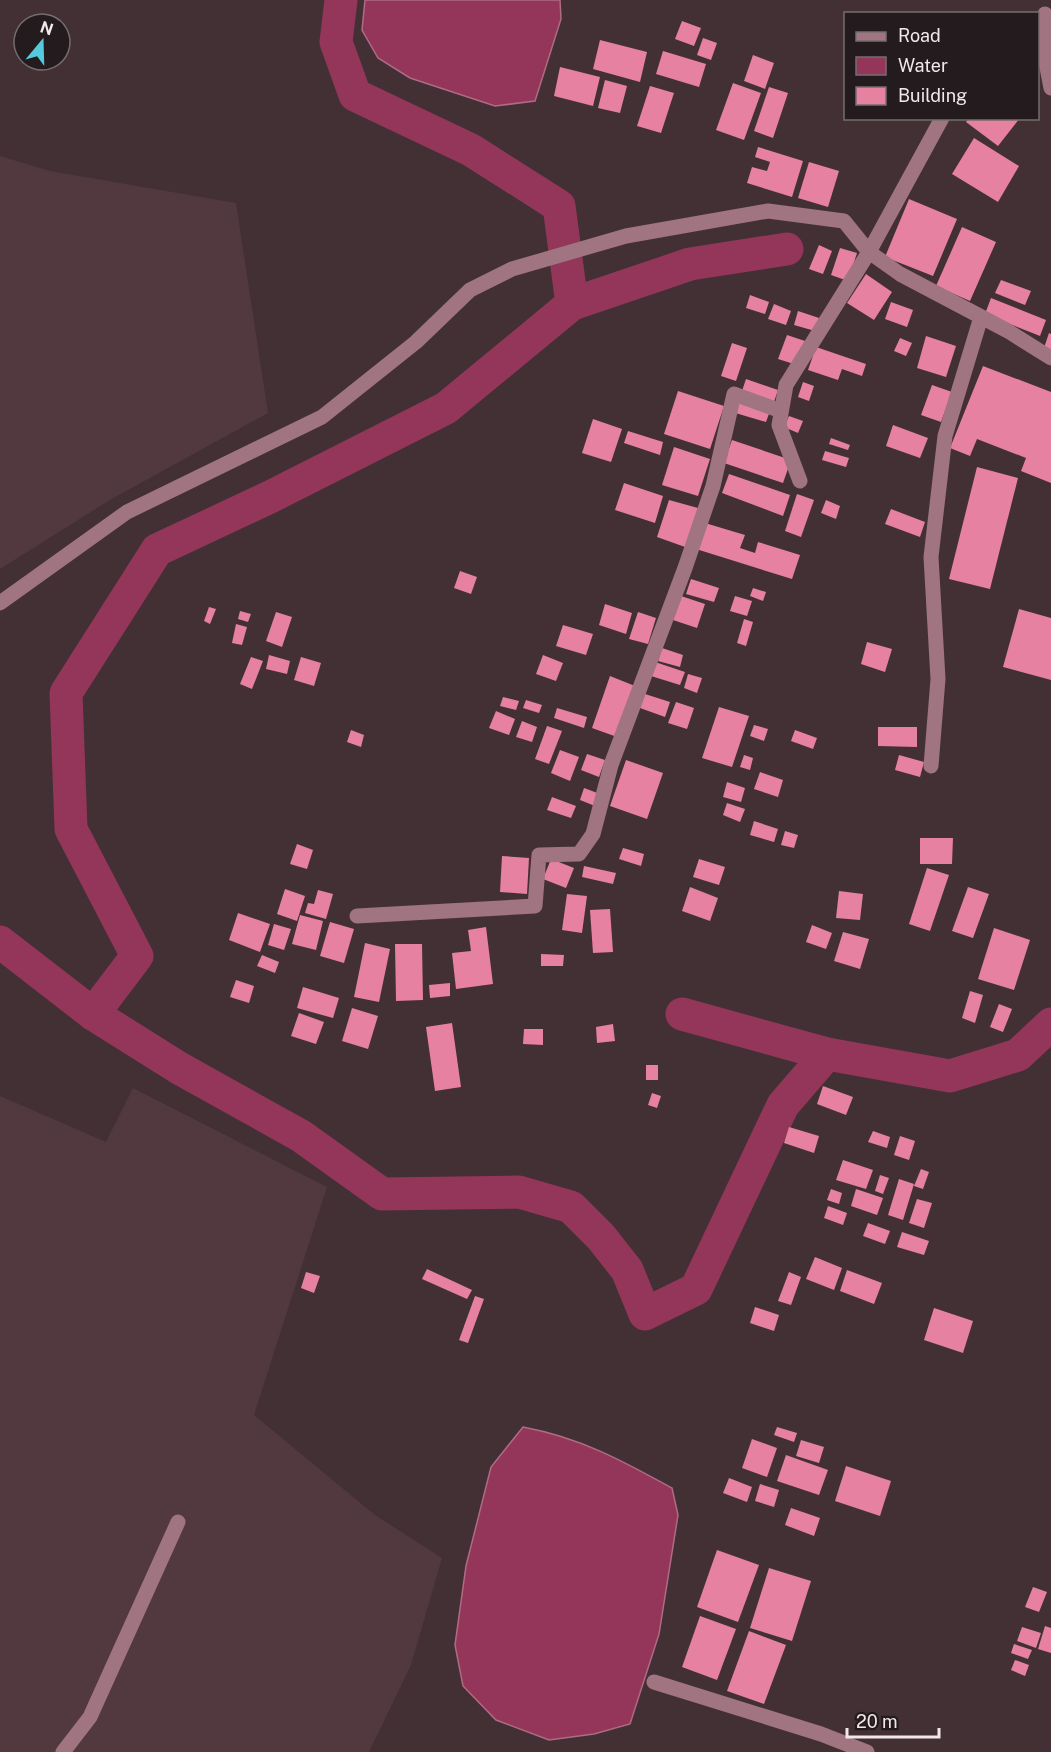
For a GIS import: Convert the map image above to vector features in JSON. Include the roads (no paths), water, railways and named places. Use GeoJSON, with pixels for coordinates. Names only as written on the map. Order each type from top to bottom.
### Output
{"type":"FeatureCollection","features":[{"type":"Feature","properties":{"kind":"street"},"geometry":{"type":"LineString","coordinates":[[1045,15],[1046,62],[1051,88]]}},
{"type":"Feature","properties":{"kind":"street"},"geometry":{"type":"LineString","coordinates":[[800,481],[779,424],[786,385],[869,252],[941,120]]}},
{"type":"Feature","properties":{"kind":"street"},"geometry":{"type":"LineString","coordinates":[[0,603],[127,512],[322,417],[416,342],[470,290],[512,269],[626,236],[768,211],[844,220],[869,252],[900,274],[1051,358]]}},
{"type":"Feature","properties":{"kind":"street"},"geometry":{"type":"LineString","coordinates":[[931,766],[938,679],[933,546],[945,436],[981,317]]}},
{"type":"Feature","properties":{"kind":"street"},"geometry":{"type":"LineString","coordinates":[[357,916],[535,906],[539,855],[579,855],[593,834],[611,765],[685,568],[712,486],[734,394],[781,411]]}},
{"type":"Feature","properties":{"kind":"street"},"geometry":{"type":"LineString","coordinates":[[63,1752],[90,1717],[178,1522]]}},
{"type":"Feature","properties":{"kind":"street"},"geometry":{"type":"LineString","coordinates":[[654,1682],[821,1734],[867,1752]]}},
{"type":"Feature","properties":{"kind":"water"},"geometry":{"type":"Polygon","coordinates":[[[365,0],[560,0],[561,19],[535,101],[495,106],[410,78],[378,58],[362,30],[365,0]]]}},
{"type":"Feature","properties":{"kind":"water"},"geometry":{"type":"Polygon","coordinates":[[[523,1427],[582,1444],[618,1459],[672,1488],[678,1515],[659,1634],[630,1724],[594,1734],[549,1740],[496,1720],[463,1686],[455,1645],[466,1566],[491,1467],[523,1427]]]}},
{"type":"Feature","properties":{"kind":"waterway"},"geometry":{"type":"LineString","coordinates":[[93,1014],[137,956],[71,829],[66,693],[157,550],[270,497],[446,408],[572,304],[559,206],[471,150],[355,95],[336,42],[341,0]]}},
{"type":"Feature","properties":{"kind":"waterway"},"geometry":{"type":"LineString","coordinates":[[572,304],[690,264],[787,249]]}},
{"type":"Feature","properties":{"kind":"waterway"},"geometry":{"type":"LineString","coordinates":[[0,942],[93,1014],[179,1068],[301,1136],[382,1194],[519,1192],[571,1207],[601,1237],[627,1270],[645,1314],[696,1289],[783,1105],[827,1054]]}},
{"type":"Feature","properties":{"kind":"waterway"},"geometry":{"type":"LineString","coordinates":[[682,1014],[827,1054],[950,1076],[1018,1055],[1051,1024]]}}]}
